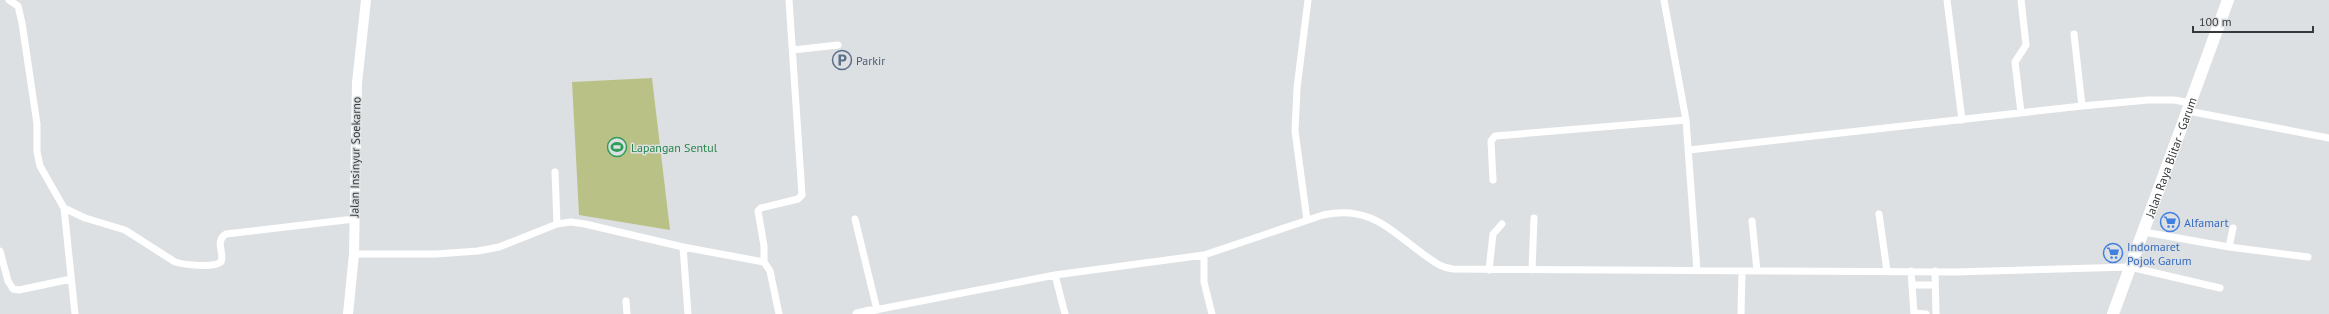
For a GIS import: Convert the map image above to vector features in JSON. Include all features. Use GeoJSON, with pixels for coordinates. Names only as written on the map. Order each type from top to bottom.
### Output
{"type":"FeatureCollection","features":[{"type":"Feature","properties":{"kind":"highway","name":"Jalan Raya Blitar - Garum"},"geometry":{"type":"LineString","coordinates":[[2116,313],[2130,267],[2228,0]]}},
{"type":"Feature","properties":{"kind":"main road","name":"Jalan Insinyur Soekarno"},"geometry":{"type":"LineString","coordinates":[[348,314],[354,254],[357,83],[366,0]]}},
{"type":"Feature","properties":{"kind":"street"},"geometry":{"type":"LineString","coordinates":[[9,0],[18,6],[22,23],[37,124],[37,152],[40,166],[64,208],[75,314]]}},
{"type":"Feature","properties":{"kind":"street"},"geometry":{"type":"LineString","coordinates":[[779,314],[770,271],[764,262],[764,246],[758,210],[798,199],[802,195],[789,0]]}},
{"type":"Feature","properties":{"kind":"street"},"geometry":{"type":"LineString","coordinates":[[1307,220],[1295,131],[1297,88],[1308,0]]}},
{"type":"Feature","properties":{"kind":"street"},"geometry":{"type":"LineString","coordinates":[[1664,0],[1686,120],[1697,271]]}},
{"type":"Feature","properties":{"kind":"street"},"geometry":{"type":"LineString","coordinates":[[1947,0],[1962,120]]}},
{"type":"Feature","properties":{"kind":"street"},"geometry":{"type":"LineString","coordinates":[[2021,0],[2026,45],[2015,62],[2021,113]]}},
{"type":"Feature","properties":{"kind":"street"},"geometry":{"type":"LineString","coordinates":[[2074,34],[2082,106]]}},
{"type":"Feature","properties":{"kind":"street"},"geometry":{"type":"LineString","coordinates":[[793,50],[838,45]]}},
{"type":"Feature","properties":{"kind":"street"},"geometry":{"type":"LineString","coordinates":[[1689,150],[2148,100],[2174,100],[2190,107],[2329,138]]}},
{"type":"Feature","properties":{"kind":"street"},"geometry":{"type":"LineString","coordinates":[[1493,180],[1491,141],[1495,136],[1686,120]]}},
{"type":"Feature","properties":{"kind":"street"},"geometry":{"type":"LineString","coordinates":[[555,172],[557,224]]}},
{"type":"Feature","properties":{"kind":"street"},"geometry":{"type":"LineString","coordinates":[[64,208],[85,218],[125,230],[175,262],[184,265],[212,265],[221,262],[221,238],[226,234],[354,219]]}},
{"type":"Feature","properties":{"kind":"street"},"geometry":{"type":"LineString","coordinates":[[857,314],[1055,275],[1204,255],[1307,220],[1339,211],[1356,213],[1388,226],[1416,249],[1445,268],[1489,270],[1963,272],[2130,267],[2220,288]]}},
{"type":"Feature","properties":{"kind":"street"},"geometry":{"type":"LineString","coordinates":[[1879,214],[1887,271]]}},
{"type":"Feature","properties":{"kind":"street"},"geometry":{"type":"LineString","coordinates":[[1532,270],[1534,218]]}},
{"type":"Feature","properties":{"kind":"street"},"geometry":{"type":"LineString","coordinates":[[855,219],[872,312]]}},
{"type":"Feature","properties":{"kind":"street"},"geometry":{"type":"LineString","coordinates":[[1752,221],[1757,271]]}},
{"type":"Feature","properties":{"kind":"street"},"geometry":{"type":"LineString","coordinates":[[354,254],[441,254],[478,251],[499,247],[557,224],[585,224],[683,247],[764,262]]}},
{"type":"Feature","properties":{"kind":"street"},"geometry":{"type":"LineString","coordinates":[[1489,270],[1493,234],[1502,224]]}},
{"type":"Feature","properties":{"kind":"street"},"geometry":{"type":"LineString","coordinates":[[2229,247],[2233,228]]}},
{"type":"Feature","properties":{"kind":"street"},"geometry":{"type":"LineString","coordinates":[[2144,232],[2229,247],[2308,257]]}},
{"type":"Feature","properties":{"kind":"street"},"geometry":{"type":"LineString","coordinates":[[683,247],[688,314]]}},
{"type":"Feature","properties":{"kind":"street"},"geometry":{"type":"LineString","coordinates":[[0,251],[8,281],[13,289],[18,290],[71,279]]}},
{"type":"Feature","properties":{"kind":"street"},"geometry":{"type":"LineString","coordinates":[[1204,255],[1204,282],[1212,314]]}},
{"type":"Feature","properties":{"kind":"street"},"geometry":{"type":"LineString","coordinates":[[1741,314],[1742,271]]}},
{"type":"Feature","properties":{"kind":"street"},"geometry":{"type":"LineString","coordinates":[[1912,271],[1914,314],[1926,314]]}},
{"type":"Feature","properties":{"kind":"street"},"geometry":{"type":"LineString","coordinates":[[1935,271],[1936,314]]}},
{"type":"Feature","properties":{"kind":"street"},"geometry":{"type":"LineString","coordinates":[[1055,275],[1065,314]]}},
{"type":"Feature","properties":{"kind":"street"},"geometry":{"type":"LineString","coordinates":[[1912,285],[1935,284]]}},
{"type":"Feature","properties":{"kind":"street"},"geometry":{"type":"LineString","coordinates":[[626,300],[627,314]]}},
{"type":"Feature","properties":{"kind":"green space","name":"Lapangan Sentul"},"geometry":{"type":"Polygon","coordinates":[[[652,78],[670,230],[579,215],[572,82],[652,78]]]}},
{"type":"Feature","properties":{"kind":"place","name":"Parkir"},"geometry":{"type":"Point","coordinates":[842,60]}},
{"type":"Feature","properties":{"kind":"place","name":"Lapangan Sentul"},"geometry":{"type":"Point","coordinates":[617,147]}},
{"type":"Feature","properties":{"kind":"place","name":"Alfamart"},"geometry":{"type":"Point","coordinates":[2170,222]}},
{"type":"Feature","properties":{"kind":"place","name":"Indomaret Pojok Garum"},"geometry":{"type":"Point","coordinates":[2113,253]}}]}
